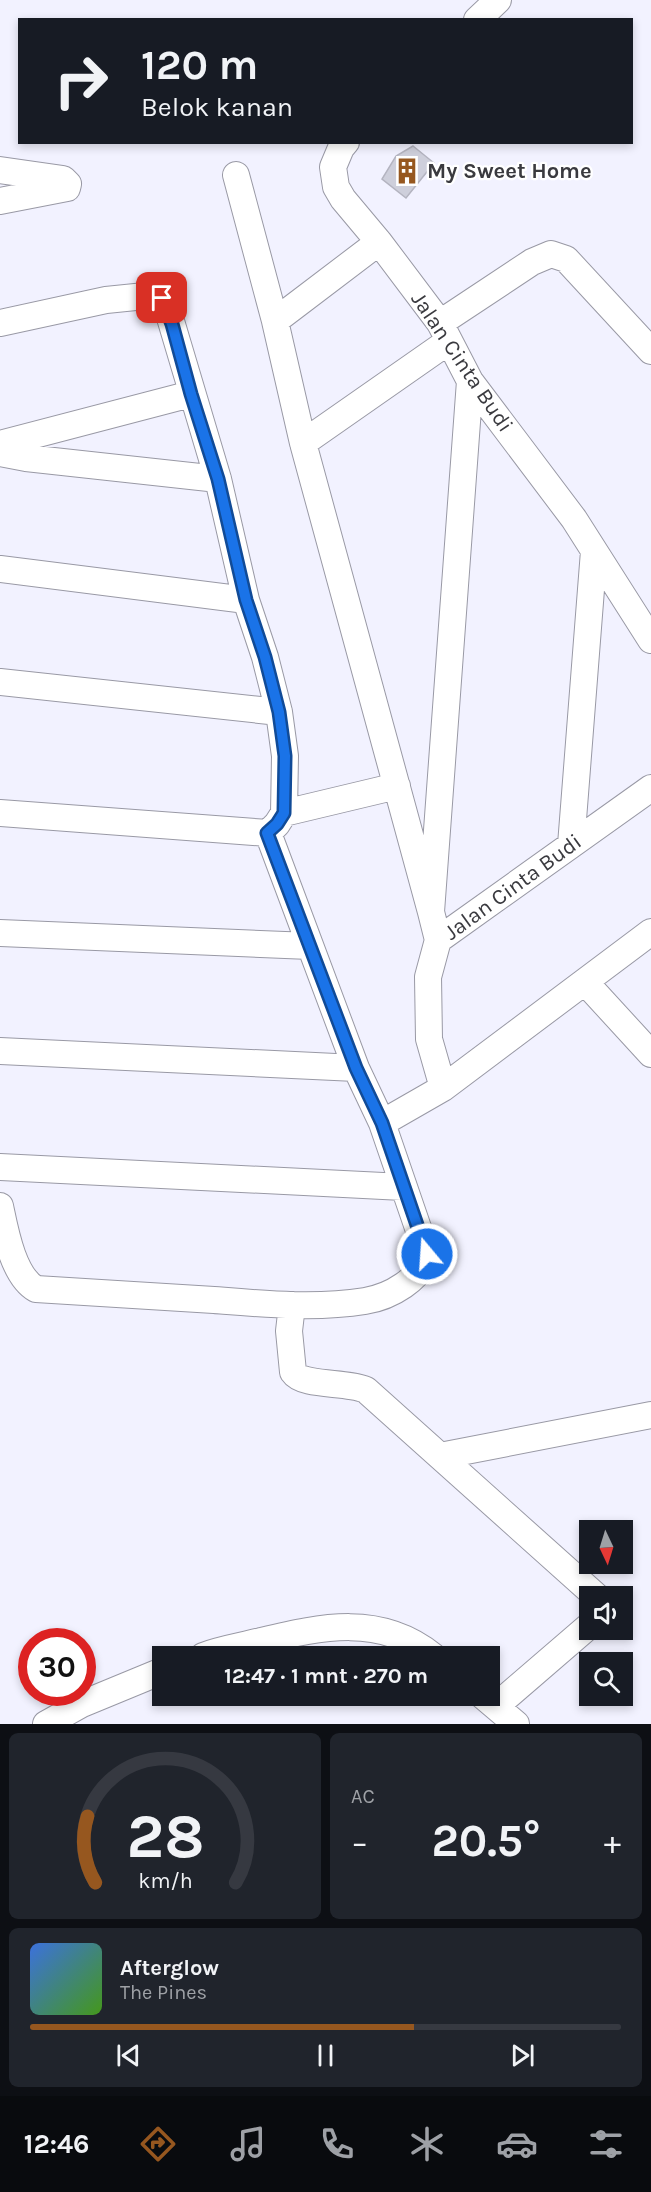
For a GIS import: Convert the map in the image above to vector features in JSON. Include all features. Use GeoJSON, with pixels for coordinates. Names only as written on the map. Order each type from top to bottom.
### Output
{"type":"FeatureCollection","features":[{"type":"Feature","properties":{"kind":"street"},"geometry":{"type":"LineString","coordinates":[[479,18],[498,0]]}},
{"type":"Feature","properties":{"kind":"street","name":"Jalan Cinta Budi"},"geometry":{"type":"LineString","coordinates":[[344,144],[333,167],[336,187],[445,332],[470,381],[574,519],[651,640]]}},
{"type":"Feature","properties":{"kind":"street"},"geometry":{"type":"LineString","coordinates":[[0,170],[63,179],[68,184],[67,189],[0,201]]}},
{"type":"Feature","properties":{"kind":"street"},"geometry":{"type":"LineString","coordinates":[[236,175],[275,321],[303,443],[438,940]]}},
{"type":"Feature","properties":{"kind":"street"},"geometry":{"type":"LineString","coordinates":[[275,321],[379,242]]}},
{"type":"Feature","properties":{"kind":"street"},"geometry":{"type":"LineString","coordinates":[[303,443],[532,262],[550,254],[566,259],[651,351]]}},
{"type":"Feature","properties":{"kind":"street"},"geometry":{"type":"LineString","coordinates":[[0,324],[106,300],[159,296],[165,301],[218,479],[246,600],[265,657],[279,712],[285,756],[284,813],[267,833],[0,813]]}},
{"type":"Feature","properties":{"kind":"street"},"geometry":{"type":"LineString","coordinates":[[431,912],[470,381]]}},
{"type":"Feature","properties":{"kind":"street"},"geometry":{"type":"LineString","coordinates":[[0,444],[191,394]]}},
{"type":"Feature","properties":{"kind":"street"},"geometry":{"type":"LineString","coordinates":[[0,453],[26,458],[218,479]]}},
{"type":"Feature","properties":{"kind":"street"},"geometry":{"type":"LineString","coordinates":[[571,845],[594,551]]}},
{"type":"Feature","properties":{"kind":"street"},"geometry":{"type":"LineString","coordinates":[[0,569],[246,600]]}},
{"type":"Feature","properties":{"kind":"street"},"geometry":{"type":"LineString","coordinates":[[0,682],[279,712]]}},
{"type":"Feature","properties":{"kind":"street"},"geometry":{"type":"LineString","coordinates":[[284,813],[397,786]]}},
{"type":"Feature","properties":{"kind":"street","name":"Jalan Cinta Budi"},"geometry":{"type":"LineString","coordinates":[[442,1088],[429,1039],[428,977],[438,940],[651,788]]}},
{"type":"Feature","properties":{"kind":"street"},"geometry":{"type":"LineString","coordinates":[[2,1222],[22,1277],[36,1289],[292,1305],[366,1301],[381,1296],[416,1276],[425,1266],[427,1254],[382,1123],[356,1068],[267,833]]}},
{"type":"Feature","properties":{"kind":"street"},"geometry":{"type":"LineString","coordinates":[[382,1123],[442,1088],[651,932]]}},
{"type":"Feature","properties":{"kind":"street"},"geometry":{"type":"LineString","coordinates":[[0,933],[310,946]]}},
{"type":"Feature","properties":{"kind":"street"},"geometry":{"type":"LineString","coordinates":[[585,982],[651,1054]]}},
{"type":"Feature","properties":{"kind":"street"},"geometry":{"type":"LineString","coordinates":[[0,1051],[356,1068]]}},
{"type":"Feature","properties":{"kind":"street"},"geometry":{"type":"LineString","coordinates":[[0,1167],[403,1187]]}},
{"type":"Feature","properties":{"kind":"street"},"geometry":{"type":"LineString","coordinates":[[292,1305],[289,1332],[295,1375],[305,1380],[352,1385],[366,1390],[585,1586]]}},
{"type":"Feature","properties":{"kind":"street"},"geometry":{"type":"LineString","coordinates":[[440,1456],[651,1415]]}},
{"type":"Feature","properties":{"kind":"street"},"geometry":{"type":"LineString","coordinates":[[244,1646],[317,1628],[366,1627],[390,1633],[414,1646]]}},
{"type":"Feature","properties":{"kind":"street"},"geometry":{"type":"LineString","coordinates":[[500,1692],[579,1633]]}},
{"type":"Feature","properties":{"kind":"street"},"geometry":{"type":"LineString","coordinates":[[46,1724],[82,1704],[152,1675]]}},
{"type":"Feature","properties":{"kind":"street"},"geometry":{"type":"LineString","coordinates":[[496,1706],[516,1724]]}},
{"type":"Feature","properties":{"kind":"building","name":"My Sweet Home"},"geometry":{"type":"Polygon","coordinates":[[[413,146],[434,163],[406,198],[382,179],[396,156],[413,146]]]}},
{"type":"Feature","properties":{"kind":"place","name":"My Sweet Home"},"geometry":{"type":"Point","coordinates":[407,171]}},
{"type":"Feature","properties":{"kind":"route"},"geometry":{"type":"LineString","coordinates":[[162,298],[165,301],[218,479],[246,600],[265,657],[279,712],[285,756],[284,813],[267,833],[329,991],[356,1068],[382,1123],[427,1254]]}}]}
